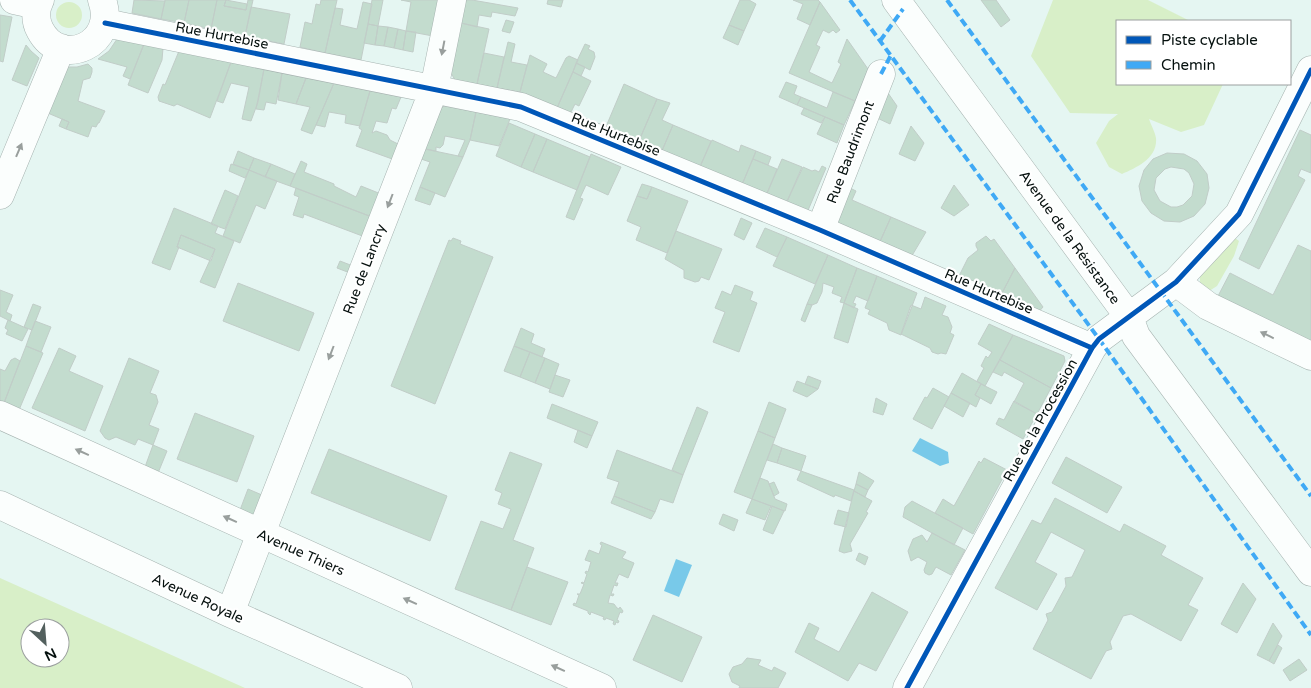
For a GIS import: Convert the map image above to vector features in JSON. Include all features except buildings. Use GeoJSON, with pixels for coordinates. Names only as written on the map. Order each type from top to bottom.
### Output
{"type":"FeatureCollection","features":[{"type":"Feature","properties":{"kind":"street","name":"Rue de Lancry"},"geometry":{"type":"LineString","coordinates":[[230,613],[434,89],[452,0]]}},
{"type":"Feature","properties":{"kind":"street"},"geometry":{"type":"LineString","coordinates":[[30,2],[43,36],[51,44],[72,50],[83,48],[93,42],[100,33],[104,11]]}},
{"type":"Feature","properties":{"kind":"street","name":"Avenue de la Résistance"},"geometry":{"type":"LineString","coordinates":[[902,3],[1129,317],[1136,336],[1311,572]]}},
{"type":"Feature","properties":{"kind":"street","name":"Rue Hurtebise"},"geometry":{"type":"LineString","coordinates":[[104,11],[434,89],[521,107],[820,230],[1092,348]]}},
{"type":"Feature","properties":{"kind":"street"},"geometry":{"type":"LineString","coordinates":[[0,195],[61,48]]}},
{"type":"Feature","properties":{"kind":"street","name":"Rue de la Procession"},"geometry":{"type":"LineString","coordinates":[[908,688],[1092,348],[1099,339],[1176,282],[1239,214],[1311,70]]}},
{"type":"Feature","properties":{"kind":"street","name":"Rue Baudrimont"},"geometry":{"type":"LineString","coordinates":[[820,230],[881,74]]}},
{"type":"Feature","properties":{"kind":"street"},"geometry":{"type":"LineString","coordinates":[[1176,282],[1208,306],[1311,356]]}},
{"type":"Feature","properties":{"kind":"street","name":"Avenue Thiers"},"geometry":{"type":"LineString","coordinates":[[0,415],[602,688]]}},
{"type":"Feature","properties":{"kind":"street","name":"Avenue Royale"},"geometry":{"type":"LineString","coordinates":[[0,505],[230,613],[398,688]]}},
{"type":"Feature","properties":{"kind":"green space"},"geometry":{"type":"Polygon","coordinates":[[[1053,0],[1148,0],[1188,20],[1116,20],[1116,85],[1223,85],[1204,125],[1181,132],[1149,119],[1155,133],[1156,145],[1150,157],[1134,169],[1122,174],[1109,167],[1096,143],[1109,121],[1118,114],[1070,113],[1031,56],[1053,0]]]}},
{"type":"Feature","properties":{"kind":"green space"},"geometry":{"type":"Polygon","coordinates":[[[69,2],[78,6],[82,15],[78,24],[69,28],[60,24],[56,15],[60,6],[69,2]]]}},
{"type":"Feature","properties":{"kind":"green space"},"geometry":{"type":"Polygon","coordinates":[[[1235,238],[1239,241],[1234,256],[1217,286],[1206,293],[1200,283],[1200,275],[1235,238]]]}},
{"type":"Feature","properties":{"kind":"green space"},"geometry":{"type":"Polygon","coordinates":[[[0,578],[245,688],[0,688],[0,578]]]}},
{"type":"Feature","properties":{"kind":"water"},"geometry":{"type":"Polygon","coordinates":[[[920,438],[948,452],[949,463],[940,466],[912,451],[920,438]]]}},
{"type":"Feature","properties":{"kind":"water"},"geometry":{"type":"Polygon","coordinates":[[[676,559],[692,565],[679,597],[664,591],[676,559]]]}},
{"type":"Feature","properties":{"kind":"marked path"},"geometry":{"type":"LineString","coordinates":[[850,0],[1099,339],[1311,635]]}},
{"type":"Feature","properties":{"kind":"marked path"},"geometry":{"type":"LineString","coordinates":[[947,0],[1311,496]]}},
{"type":"Feature","properties":{"kind":"marked path"},"geometry":{"type":"LineString","coordinates":[[880,41],[903,9]]}},
{"type":"Feature","properties":{"kind":"marked path"},"geometry":{"type":"LineString","coordinates":[[881,74],[891,55]]}},
{"type":"Feature","properties":{"kind":"cycle path"},"geometry":{"type":"LineString","coordinates":[[105,23],[521,107],[820,230],[1092,348]]}},
{"type":"Feature","properties":{"kind":"cycle path"},"geometry":{"type":"LineString","coordinates":[[907,688],[1092,348],[1099,339],[1176,282],[1239,214],[1311,70]]}}]}
